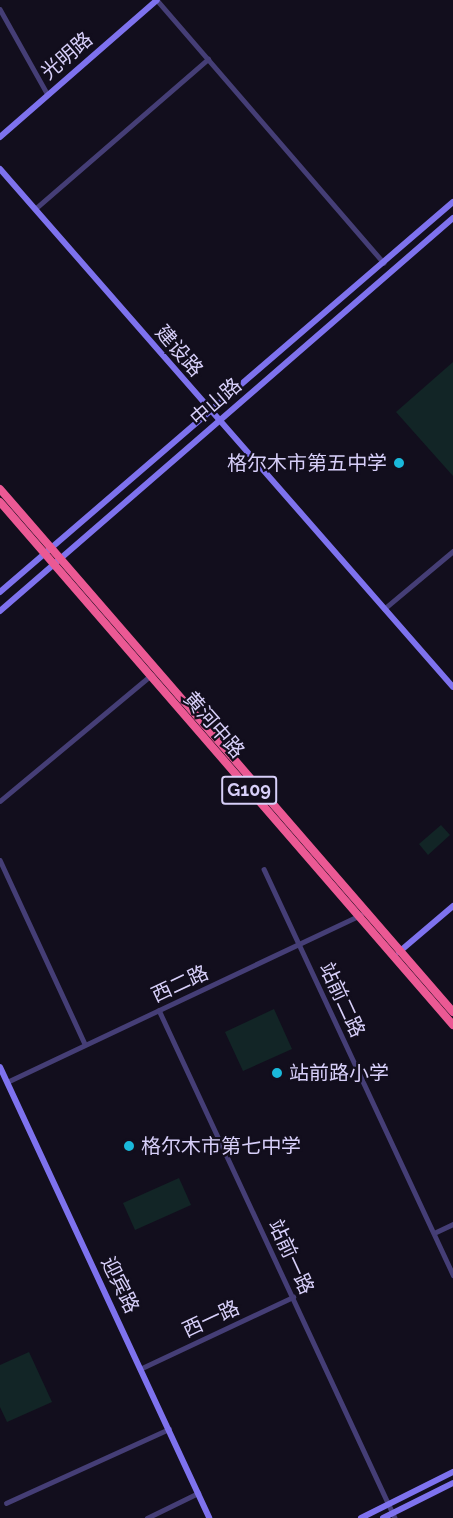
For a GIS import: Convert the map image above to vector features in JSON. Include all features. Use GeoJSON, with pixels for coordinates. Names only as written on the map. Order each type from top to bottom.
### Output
{"type":"FeatureCollection","features":[{"type":"Feature","properties":{"kind":"highway","name":"G109"},"geometry":{"type":"LineString","coordinates":[[0,489],[49,552]]}},
{"type":"Feature","properties":{"kind":"highway","name":"G109"},"geometry":{"type":"LineString","coordinates":[[0,502],[49,552]]}},
{"type":"Feature","properties":{"kind":"highway","name":"黄河中路"},"geometry":{"type":"LineString","coordinates":[[49,552],[397,954],[453,1012]]}},
{"type":"Feature","properties":{"kind":"highway","name":"黄河中路"},"geometry":{"type":"LineString","coordinates":[[397,954],[453,1025]]}},
{"type":"Feature","properties":{"kind":"main road","name":"光明路"},"geometry":{"type":"LineString","coordinates":[[0,136],[157,0]]}},
{"type":"Feature","properties":{"kind":"main road","name":"建设路"},"geometry":{"type":"LineString","coordinates":[[0,169],[212,413],[222,419],[453,687]]}},
{"type":"Feature","properties":{"kind":"main road","name":"中山路"},"geometry":{"type":"LineString","coordinates":[[0,592],[212,413],[453,202]]}},
{"type":"Feature","properties":{"kind":"main road","name":"中山路"},"geometry":{"type":"LineString","coordinates":[[0,611],[453,218]]}},
{"type":"Feature","properties":{"kind":"main road"},"geometry":{"type":"LineString","coordinates":[[397,954],[453,906]]}},
{"type":"Feature","properties":{"kind":"main road","name":"迎宾路"},"geometry":{"type":"LineString","coordinates":[[0,1067],[142,1368],[209,1518]]}},
{"type":"Feature","properties":{"kind":"main road"},"geometry":{"type":"LineString","coordinates":[[361,1518],[453,1472]]}},
{"type":"Feature","properties":{"kind":"main road"},"geometry":{"type":"LineString","coordinates":[[383,1518],[394,1516],[453,1483]]}},
{"type":"Feature","properties":{"kind":"street"},"geometry":{"type":"LineString","coordinates":[[157,0],[384,263]]}},
{"type":"Feature","properties":{"kind":"street"},"geometry":{"type":"LineString","coordinates":[[0,9],[48,95]]}},
{"type":"Feature","properties":{"kind":"street"},"geometry":{"type":"LineString","coordinates":[[35,209],[208,59]]}},
{"type":"Feature","properties":{"kind":"street"},"geometry":{"type":"LineString","coordinates":[[384,609],[453,551]]}},
{"type":"Feature","properties":{"kind":"street"},"geometry":{"type":"LineString","coordinates":[[0,801],[153,673]]}},
{"type":"Feature","properties":{"kind":"street"},"geometry":{"type":"LineString","coordinates":[[0,860],[85,1044]]}},
{"type":"Feature","properties":{"kind":"street","name":"站前二路"},"geometry":{"type":"LineString","coordinates":[[264,869],[453,1275]]}},
{"type":"Feature","properties":{"kind":"street","name":"西二路"},"geometry":{"type":"LineString","coordinates":[[7,1082],[300,946],[362,914]]}},
{"type":"Feature","properties":{"kind":"street","name":"站前一路"},"geometry":{"type":"LineString","coordinates":[[159,1010],[394,1516]]}},
{"type":"Feature","properties":{"kind":"street"},"geometry":{"type":"LineString","coordinates":[[434,1233],[453,1224]]}},
{"type":"Feature","properties":{"kind":"street","name":"西一路"},"geometry":{"type":"LineString","coordinates":[[142,1368],[293,1297]]}},
{"type":"Feature","properties":{"kind":"street"},"geometry":{"type":"LineString","coordinates":[[6,1503],[169,1430]]}},
{"type":"Feature","properties":{"kind":"street"},"geometry":{"type":"LineString","coordinates":[[147,1518],[198,1493]]}},
{"type":"Feature","properties":{"kind":"green space"},"geometry":{"type":"Polygon","coordinates":[[[453,362],[453,476],[396,412],[453,362]]]}},
{"type":"Feature","properties":{"kind":"green space"},"geometry":{"type":"Polygon","coordinates":[[[441,825],[450,835],[428,855],[419,844],[441,825]]]}},
{"type":"Feature","properties":{"kind":"green space"},"geometry":{"type":"Polygon","coordinates":[[[274,1009],[292,1049],[243,1071],[225,1032],[274,1009]]]}},
{"type":"Feature","properties":{"kind":"green space"},"geometry":{"type":"Polygon","coordinates":[[[179,1178],[191,1205],[135,1230],[123,1203],[179,1178]]]}},
{"type":"Feature","properties":{"kind":"green space"},"geometry":{"type":"Polygon","coordinates":[[[29,1352],[52,1402],[7,1422],[0,1407],[0,1365],[29,1352]]]}},
{"type":"Feature","properties":{"kind":"place","name":"格尔木市第五中学"},"geometry":{"type":"Point","coordinates":[399,463]}},
{"type":"Feature","properties":{"kind":"place","name":"站前路小学"},"geometry":{"type":"Point","coordinates":[277,1073]}},
{"type":"Feature","properties":{"kind":"place","name":"格尔木市第七中学"},"geometry":{"type":"Point","coordinates":[129,1146]}}]}
